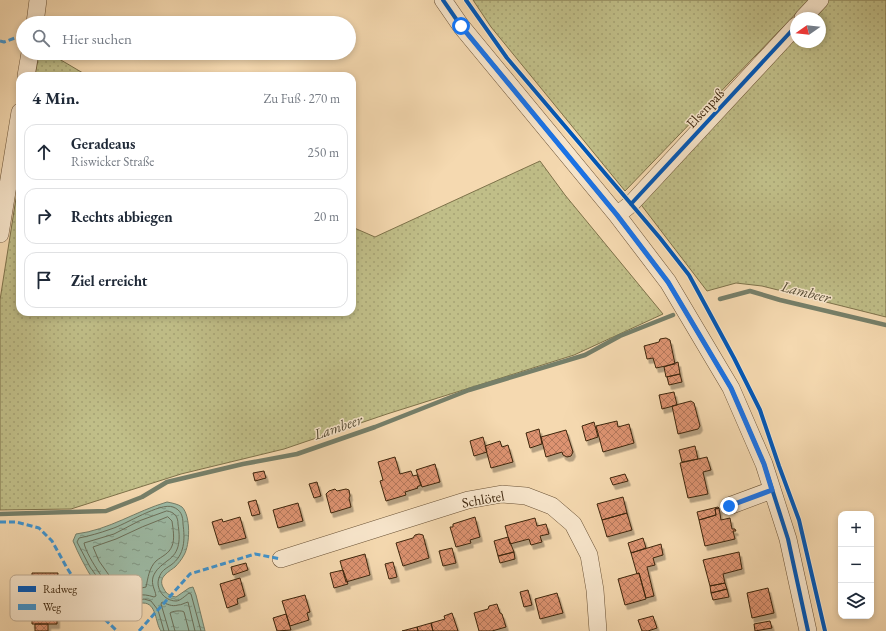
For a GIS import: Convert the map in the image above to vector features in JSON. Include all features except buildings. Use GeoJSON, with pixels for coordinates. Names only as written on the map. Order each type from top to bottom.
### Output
{"type":"FeatureCollection","features":[{"type":"Feature","properties":{"kind":"street"},"geometry":{"type":"LineString","coordinates":[[35,16],[38,0]]}},
{"type":"Feature","properties":{"kind":"street"},"geometry":{"type":"LineString","coordinates":[[443,0],[461,26],[617,215],[668,282],[731,388],[764,464],[788,539],[808,631]]}},
{"type":"Feature","properties":{"kind":"street"},"geometry":{"type":"LineString","coordinates":[[809,12],[820,0]]}},
{"type":"Feature","properties":{"kind":"street","name":"Elsenpaß"},"geometry":{"type":"LineString","coordinates":[[617,215],[630,204],[790,32]]}},
{"type":"Feature","properties":{"kind":"street"},"geometry":{"type":"LineString","coordinates":[[27,72],[29,60]]}},
{"type":"Feature","properties":{"kind":"street"},"geometry":{"type":"LineString","coordinates":[[0,234],[16,136]]}},
{"type":"Feature","properties":{"kind":"street"},"geometry":{"type":"LineString","coordinates":[[729,506],[772,490]]}},
{"type":"Feature","properties":{"kind":"street","name":"Schlötel"},"geometry":{"type":"LineString","coordinates":[[281,559],[468,500],[502,494],[526,496],[552,506],[573,524],[589,555],[595,590],[598,631]]}},
{"type":"Feature","properties":{"kind":"shaded area"},"geometry":{"type":"Polygon","coordinates":[[[473,0],[809,0],[797,12],[790,12],[790,20],[625,191],[491,27],[473,0]]]}},
{"type":"Feature","properties":{"kind":"shaded area"},"geometry":{"type":"Polygon","coordinates":[[[829,0],[886,0],[886,317],[762,286],[736,283],[707,291],[639,202],[790,41],[790,48],[826,48],[826,12],[818,12],[829,0]]]}},
{"type":"Feature","properties":{"kind":"shaded area"},"geometry":{"type":"Polygon","coordinates":[[[38,60],[61,60],[81,72],[36,72],[38,60]]]}},
{"type":"Feature","properties":{"kind":"shaded area"},"geometry":{"type":"Polygon","coordinates":[[[540,161],[565,195],[663,314],[574,355],[387,414],[284,449],[181,474],[71,509],[0,510],[0,300],[16,198],[16,316],[356,316],[356,229],[375,237],[540,161]]]}},
{"type":"Feature","properties":{"kind":"water"},"geometry":{"type":"Polygon","coordinates":[[[167,502],[182,507],[185,511],[189,531],[186,550],[183,557],[175,567],[164,576],[162,579],[162,585],[167,593],[176,597],[193,587],[205,631],[161,631],[151,606],[142,603],[142,575],[90,575],[73,541],[76,534],[100,529],[167,502]]]}},
{"type":"Feature","properties":{"kind":"waterway","name":"Lambeer"},"geometry":{"type":"LineString","coordinates":[[720,299],[750,291],[780,300],[886,325]]}},
{"type":"Feature","properties":{"kind":"waterway","name":"Lambeer"},"geometry":{"type":"LineString","coordinates":[[0,514],[106,511],[142,497],[167,482],[243,464],[297,454],[375,427],[469,390],[585,355],[620,336],[673,315]]}},
{"type":"Feature","properties":{"kind":"marked path"},"geometry":{"type":"LineString","coordinates":[[0,41],[4,42],[16,38]]}},
{"type":"Feature","properties":{"kind":"marked path"},"geometry":{"type":"LineString","coordinates":[[0,522],[16,522],[39,528],[52,541],[71,575]]}},
{"type":"Feature","properties":{"kind":"marked path"},"geometry":{"type":"LineString","coordinates":[[139,631],[190,574],[255,554],[281,559]]}},
{"type":"Feature","properties":{"kind":"marked path"},"geometry":{"type":"LineString","coordinates":[[107,621],[117,631]]}},
{"type":"Feature","properties":{"kind":"cycle path"},"geometry":{"type":"LineString","coordinates":[[443,0],[461,26],[617,215],[668,282],[731,388],[764,464],[788,539],[808,631]]}},
{"type":"Feature","properties":{"kind":"cycle path"},"geometry":{"type":"LineString","coordinates":[[466,0],[507,58],[660,238],[689,275],[760,410],[799,520],[825,631]]}},
{"type":"Feature","properties":{"kind":"cycle path"},"geometry":{"type":"LineString","coordinates":[[631,204],[790,32]]}},
{"type":"Feature","properties":{"kind":"route"},"geometry":{"type":"LineString","coordinates":[[461,26],[617,215],[668,282],[731,388],[764,464],[772,490],[729,506]]}}]}
